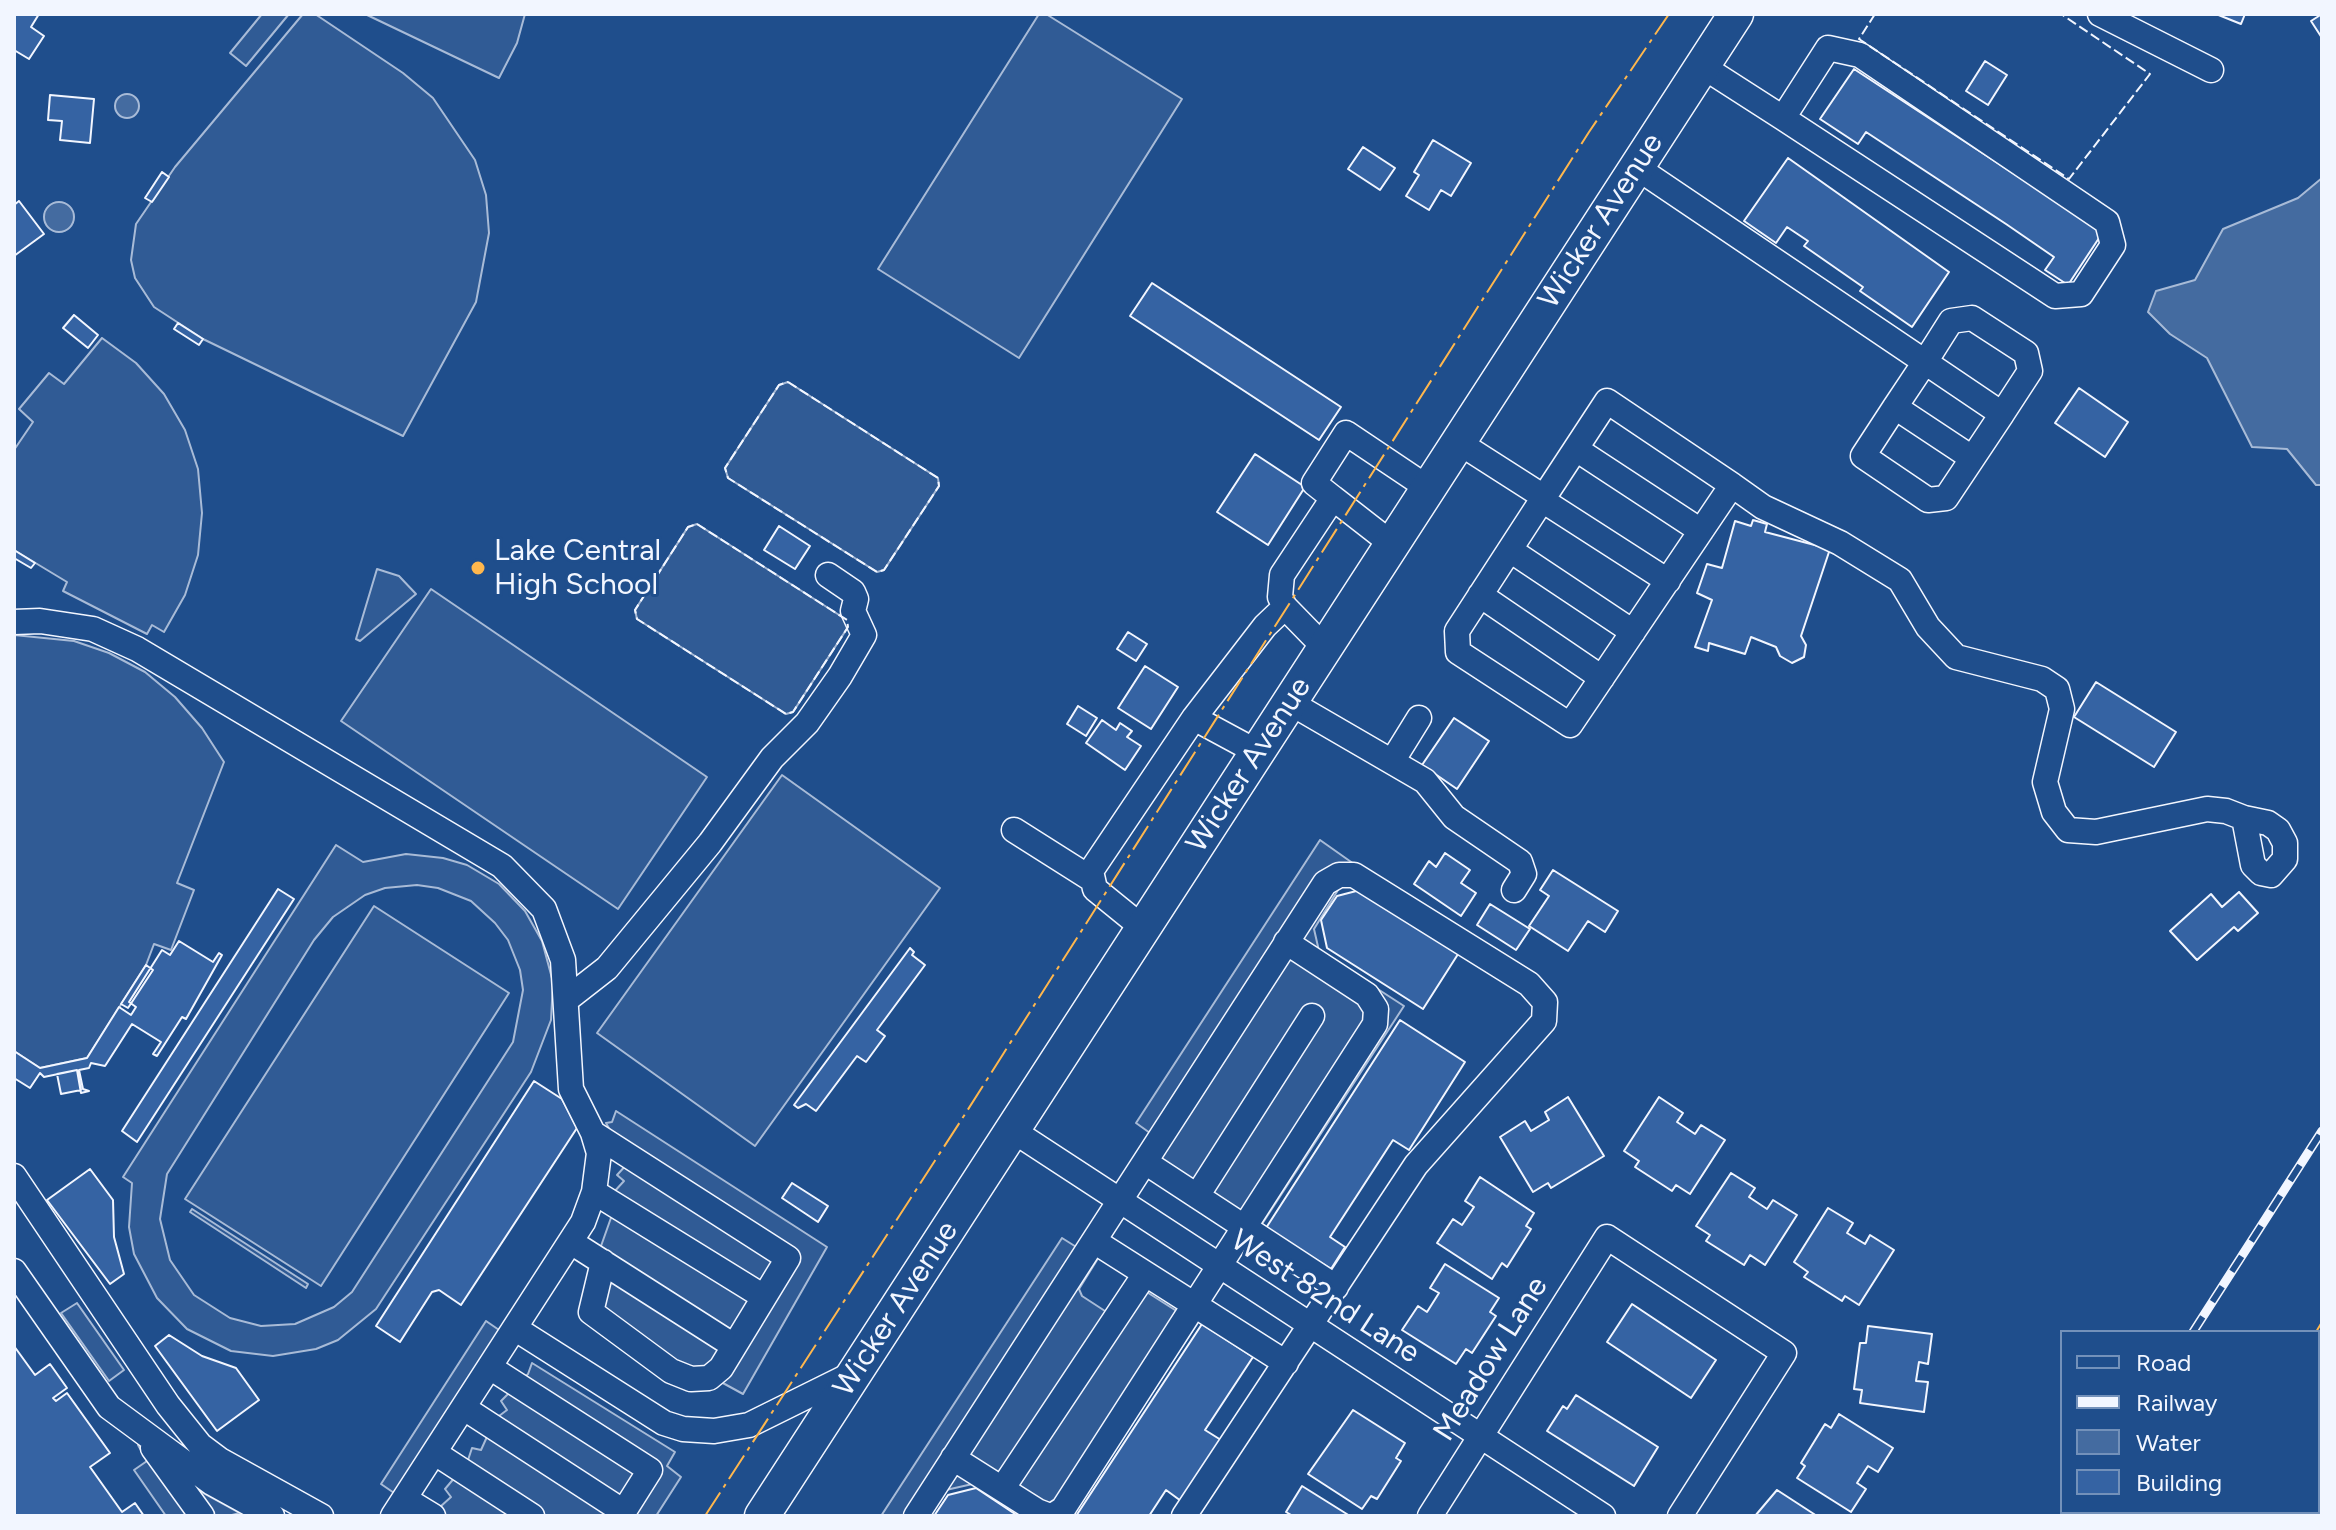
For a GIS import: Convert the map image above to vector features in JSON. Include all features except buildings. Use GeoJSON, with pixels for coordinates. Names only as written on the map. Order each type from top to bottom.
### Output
{"type":"FeatureCollection","features":[{"type":"Feature","properties":{"kind":"highway","name":"Wicker Avenue"},"geometry":{"type":"LineString","coordinates":[[762,1516],[1736,14]]}},
{"type":"Feature","properties":{"kind":"street"},"geometry":{"type":"LineString","coordinates":[[2100,14],[2211,70]]}},
{"type":"Feature","properties":{"kind":"street"},"geometry":{"type":"LineString","coordinates":[[1702,66],[2055,296],[2081,294],[2113,245],[2107,222],[1860,55],[1828,48],[1783,118]]}},
{"type":"Feature","properties":{"kind":"street"},"geometry":{"type":"LineString","coordinates":[[1636,167],[2002,414]]}},
{"type":"Feature","properties":{"kind":"street"},"geometry":{"type":"LineString","coordinates":[[1972,318],[2026,353],[2030,371],[1946,498],[1928,500],[1863,456],[1895,407],[1951,321],[1972,318]]}},
{"type":"Feature","properties":{"kind":"street"},"geometry":{"type":"LineString","coordinates":[[1732,485],[1570,725],[1458,652],[1457,631],[1607,401],[1732,485],[1763,507],[1840,543],[1900,580],[1928,627],[1956,657],[2042,679],[2057,689],[2062,709],[2045,782],[2054,812],[2068,830],[2096,832],[2207,809],[2244,818]]}},
{"type":"Feature","properties":{"kind":"street"},"geometry":{"type":"LineString","coordinates":[[1895,407],[1972,458]]}},
{"type":"Feature","properties":{"kind":"street"},"geometry":{"type":"LineString","coordinates":[[1392,544],[1314,483],[1346,433],[1428,488]]}},
{"type":"Feature","properties":{"kind":"street"},"geometry":{"type":"LineString","coordinates":[[1458,442],[1668,581]]}},
{"type":"Feature","properties":{"kind":"street"},"geometry":{"type":"LineString","coordinates":[[1576,449],[1701,531]]}},
{"type":"Feature","properties":{"kind":"street"},"geometry":{"type":"LineString","coordinates":[[1325,648],[1285,607],[1280,597],[1282,575],[1333,498]]}},
{"type":"Feature","properties":{"kind":"street"},"geometry":{"type":"LineString","coordinates":[[1510,550],[1633,632]]}},
{"type":"Feature","properties":{"kind":"street"},"geometry":{"type":"LineString","coordinates":[[566,1000],[607,968],[710,843],[772,758],[807,723],[840,676],[864,635],[853,611],[856,599],[853,592],[828,575]]}},
{"type":"Feature","properties":{"kind":"street"},"geometry":{"type":"LineString","coordinates":[[1480,595],[1602,678]]}},
{"type":"Feature","properties":{"kind":"street"},"geometry":{"type":"LineString","coordinates":[[1143,928],[1095,889],[1091,871],[1194,718],[1265,626],[1285,607]]}},
{"type":"Feature","properties":{"kind":"street"},"geometry":{"type":"LineString","coordinates":[[14,622],[40,621],[93,629],[137,649],[502,866],[544,909],[563,960],[571,1089],[593,1133],[599,1153],[594,1192],[583,1222],[571,1242],[399,1507],[433,1516]]}},
{"type":"Feature","properties":{"kind":"street"},"geometry":{"type":"LineString","coordinates":[[1289,702],[1425,781],[1454,817],[1520,862],[1524,874],[1514,890]]}},
{"type":"Feature","properties":{"kind":"street"},"geometry":{"type":"LineString","coordinates":[[1194,718],[1257,752]]}},
{"type":"Feature","properties":{"kind":"street"},"geometry":{"type":"LineString","coordinates":[[1393,760],[1419,718]]}},
{"type":"Feature","properties":{"kind":"street"},"geometry":{"type":"LineString","coordinates":[[1014,830],[1093,880]]}},
{"type":"Feature","properties":{"kind":"street"},"geometry":{"type":"LineString","coordinates":[[916,1516],[1325,883],[1339,875],[1354,875],[1529,984],[1545,1002],[1544,1021],[1416,1165],[1184,1516]]}},
{"type":"Feature","properties":{"kind":"street"},"geometry":{"type":"LineString","coordinates":[[953,1458],[1051,1516],[1063,1509],[1220,1266],[1375,1024],[1376,1009],[1367,995],[1286,942]]}},
{"type":"Feature","properties":{"kind":"street"},"geometry":{"type":"LineString","coordinates":[[1197,1196],[1312,1016]]}},
{"type":"Feature","properties":{"kind":"street","name":"West 82nd Lane"},"geometry":{"type":"LineString","coordinates":[[1012,1130],[1603,1516]]}},
{"type":"Feature","properties":{"kind":"street"},"geometry":{"type":"LineString","coordinates":[[593,1133],[788,1258],[721,1368],[709,1378],[691,1379],[671,1371],[591,1312],[603,1262]]}},
{"type":"Feature","properties":{"kind":"street"},"geometry":{"type":"LineString","coordinates":[[1145,1162],[1336,1287]]}},
{"type":"Feature","properties":{"kind":"street"},"geometry":{"type":"LineString","coordinates":[[14,1176],[168,1405],[200,1445],[220,1460],[321,1516]]}},
{"type":"Feature","properties":{"kind":"street"},"geometry":{"type":"LineString","coordinates":[[594,1192],[764,1297]]}},
{"type":"Feature","properties":{"kind":"street","name":"Meadow Lane"},"geometry":{"type":"LineString","coordinates":[[1430,1516],[1607,1237],[1784,1353],[1680,1516]]}},
{"type":"Feature","properties":{"kind":"street"},"geometry":{"type":"LineString","coordinates":[[1094,1241],[1286,1363]]}},
{"type":"Feature","properties":{"kind":"street"},"geometry":{"type":"LineString","coordinates":[[571,1242],[734,1346]]}},
{"type":"Feature","properties":{"kind":"street"},"geometry":{"type":"LineString","coordinates":[[14,1271],[109,1407],[212,1483],[272,1516]]}},
{"type":"Feature","properties":{"kind":"street"},"geometry":{"type":"LineString","coordinates":[[1002,1489],[1145,1274]]}},
{"type":"Feature","properties":{"kind":"street"},"geometry":{"type":"LineString","coordinates":[[516,1329],[664,1423],[683,1429],[714,1431],[749,1425],[854,1373]]}},
{"type":"Feature","properties":{"kind":"street"},"geometry":{"type":"LineString","coordinates":[[464,1408],[622,1514],[650,1470],[491,1368]]}},
{"type":"Feature","properties":{"kind":"street"},"geometry":{"type":"LineString","coordinates":[[138,1426],[202,1516]]}},
{"type":"Feature","properties":{"kind":"street"},"geometry":{"type":"LineString","coordinates":[[435,1453],[532,1516]]}},
{"type":"Feature","properties":{"kind":"shaded area"},"geometry":{"type":"Polygon","coordinates":[[[262,14],[289,14],[246,66],[230,53],[262,14]]]}},
{"type":"Feature","properties":{"kind":"shaded area"},"geometry":{"type":"Polygon","coordinates":[[[303,14],[315,14],[403,73],[433,98],[475,160],[486,195],[489,233],[476,302],[403,436],[203,339],[154,307],[135,278],[131,260],[136,224],[175,167],[303,14]]]}},
{"type":"Feature","properties":{"kind":"shaded area"},"geometry":{"type":"Polygon","coordinates":[[[365,14],[525,14],[517,43],[499,78],[365,14]]]}},
{"type":"Feature","properties":{"kind":"shaded area"},"geometry":{"type":"Polygon","coordinates":[[[1039,14],[1046,14],[1182,99],[1019,358],[878,269],[1039,14]]]}},
{"type":"Feature","properties":{"kind":"shaded area"},"geometry":{"type":"Polygon","coordinates":[[[102,338],[136,363],[164,394],[185,430],[198,469],[202,513],[198,555],[185,595],[164,632],[152,625],[147,634],[63,591],[67,582],[14,550],[14,450],[33,422],[19,409],[49,373],[64,384],[102,338]]]}},
{"type":"Feature","properties":{"kind":"shaded area"},"geometry":{"type":"Polygon","coordinates":[[[788,382],[938,478],[939,486],[884,570],[877,572],[728,478],[725,468],[779,385],[788,382]]]}},
{"type":"Feature","properties":{"kind":"shaded area"},"geometry":{"type":"Polygon","coordinates":[[[697,524],[847,620],[848,627],[793,712],[786,714],[637,619],[635,610],[688,527],[697,524]]]}},
{"type":"Feature","properties":{"kind":"shaded area"},"geometry":{"type":"Polygon","coordinates":[[[377,569],[399,576],[416,594],[360,641],[356,639],[377,569]]]}},
{"type":"Feature","properties":{"kind":"shaded area"},"geometry":{"type":"Polygon","coordinates":[[[431,589],[707,777],[618,909],[341,721],[431,589]]]}},
{"type":"Feature","properties":{"kind":"shaded area"},"geometry":{"type":"Polygon","coordinates":[[[14,635],[74,641],[109,653],[145,672],[175,697],[202,728],[224,762],[177,883],[194,890],[171,950],[154,944],[146,965],[87,1058],[40,1068],[14,1051],[14,635]]]}},
{"type":"Feature","properties":{"kind":"shaded area"},"geometry":{"type":"Polygon","coordinates":[[[782,775],[940,888],[755,1146],[597,1033],[782,775]]]}},
{"type":"Feature","properties":{"kind":"shaded area"},"geometry":{"type":"Polygon","coordinates":[[[1320,840],[1354,864],[1314,929],[1319,951],[1404,1006],[1249,1244],[1130,1166],[1150,1133],[1136,1123],[1320,840]]]}},
{"type":"Feature","properties":{"kind":"shaded area"},"geometry":{"type":"Polygon","coordinates":[[[336,845],[363,862],[406,854],[443,858],[467,865],[499,884],[525,911],[542,941],[553,982],[551,1020],[531,1072],[376,1309],[338,1340],[316,1349],[273,1356],[231,1351],[187,1329],[157,1298],[134,1254],[129,1227],[132,1183],[123,1177],[336,845]],[[417,885],[385,888],[365,895],[333,917],[314,940],[167,1174],[160,1219],[170,1260],[194,1295],[230,1318],[261,1326],[295,1324],[334,1307],[352,1292],[513,1042],[523,990],[520,970],[508,940],[471,901],[438,888],[417,885]]]}},
{"type":"Feature","properties":{"kind":"shaded area"},"geometry":{"type":"Polygon","coordinates":[[[374,906],[509,993],[321,1286],[185,1199],[374,906]]]}},
{"type":"Feature","properties":{"kind":"shaded area"},"geometry":{"type":"Polygon","coordinates":[[[616,1111],[827,1247],[743,1394],[721,1382],[710,1388],[584,1294],[612,1215],[613,1193],[624,1181],[617,1175],[628,1163],[606,1123],[612,1122],[616,1111]]]}},
{"type":"Feature","properties":{"kind":"shaded area"},"geometry":{"type":"Polygon","coordinates":[[[192,1209],[308,1284],[306,1288],[190,1212],[192,1209]]]}},
{"type":"Feature","properties":{"kind":"shaded area"},"geometry":{"type":"Polygon","coordinates":[[[1062,1238],[1097,1260],[1079,1289],[1082,1296],[1105,1311],[1113,1309],[1131,1282],[1197,1324],[1072,1516],[977,1483],[946,1490],[929,1516],[881,1516],[1062,1238]]]}},
{"type":"Feature","properties":{"kind":"shaded area"},"geometry":{"type":"Polygon","coordinates":[[[77,1303],[124,1370],[109,1381],[61,1313],[77,1303]]]}},
{"type":"Feature","properties":{"kind":"shaded area"},"geometry":{"type":"Polygon","coordinates":[[[486,1321],[502,1332],[397,1495],[381,1484],[486,1321]]]}},
{"type":"Feature","properties":{"kind":"shaded area"},"geometry":{"type":"Polygon","coordinates":[[[532,1363],[675,1452],[667,1466],[681,1477],[656,1516],[441,1516],[440,1507],[451,1497],[445,1489],[467,1463],[472,1448],[481,1450],[495,1419],[507,1410],[501,1401],[528,1374],[532,1363]]]}},
{"type":"Feature","properties":{"kind":"shaded area"},"geometry":{"type":"Polygon","coordinates":[[[138,1445],[189,1485],[240,1513],[228,1516],[166,1516],[134,1470],[147,1461],[138,1445]]]}},
{"type":"Feature","properties":{"kind":"water"},"geometry":{"type":"Polygon","coordinates":[[[122,94],[132,94],[139,101],[139,111],[132,118],[122,118],[115,111],[115,101],[122,94]]]}},
{"type":"Feature","properties":{"kind":"water"},"geometry":{"type":"Polygon","coordinates":[[[2322,178],[2322,485],[2316,485],[2287,449],[2252,447],[2207,358],[2170,334],[2148,312],[2156,291],[2195,280],[2223,229],[2298,198],[2322,178]]]}},
{"type":"Feature","properties":{"kind":"water"},"geometry":{"type":"Polygon","coordinates":[[[59,202],[70,206],[74,217],[70,228],[59,232],[48,228],[44,217],[48,206],[59,202]]]}},
{"type":"Feature","properties":{"kind":"railway"},"geometry":{"type":"LineString","coordinates":[[2194,1330],[2322,1131]]}},
{"type":"Feature","properties":{"kind":"fence"},"geometry":{"type":"LineString","coordinates":[[1875,14],[1859,39],[2069,179],[2150,74],[2061,14]]}},
{"type":"Feature","properties":{"kind":"fence"},"geometry":{"type":"LineString","coordinates":[[788,382],[938,478],[939,486],[884,570],[877,572],[728,478],[725,468],[779,385],[788,382]]}},
{"type":"Feature","properties":{"kind":"fence"},"geometry":{"type":"LineString","coordinates":[[697,524],[847,620],[848,627],[793,712],[786,714],[637,619],[635,610],[688,527],[697,524]]}},
{"type":"Feature","properties":{"kind":"power"},"geometry":{"type":"LineString","coordinates":[[705,1516],[960,1122],[1589,132],[1669,14]]}},
{"type":"Feature","properties":{"kind":"power"},"geometry":{"type":"LineString","coordinates":[[2317,1330],[2322,1322]]}},
{"type":"Feature","properties":{"kind":"place","name":"Lake Central High School"},"geometry":{"type":"Point","coordinates":[478,568]}}]}
